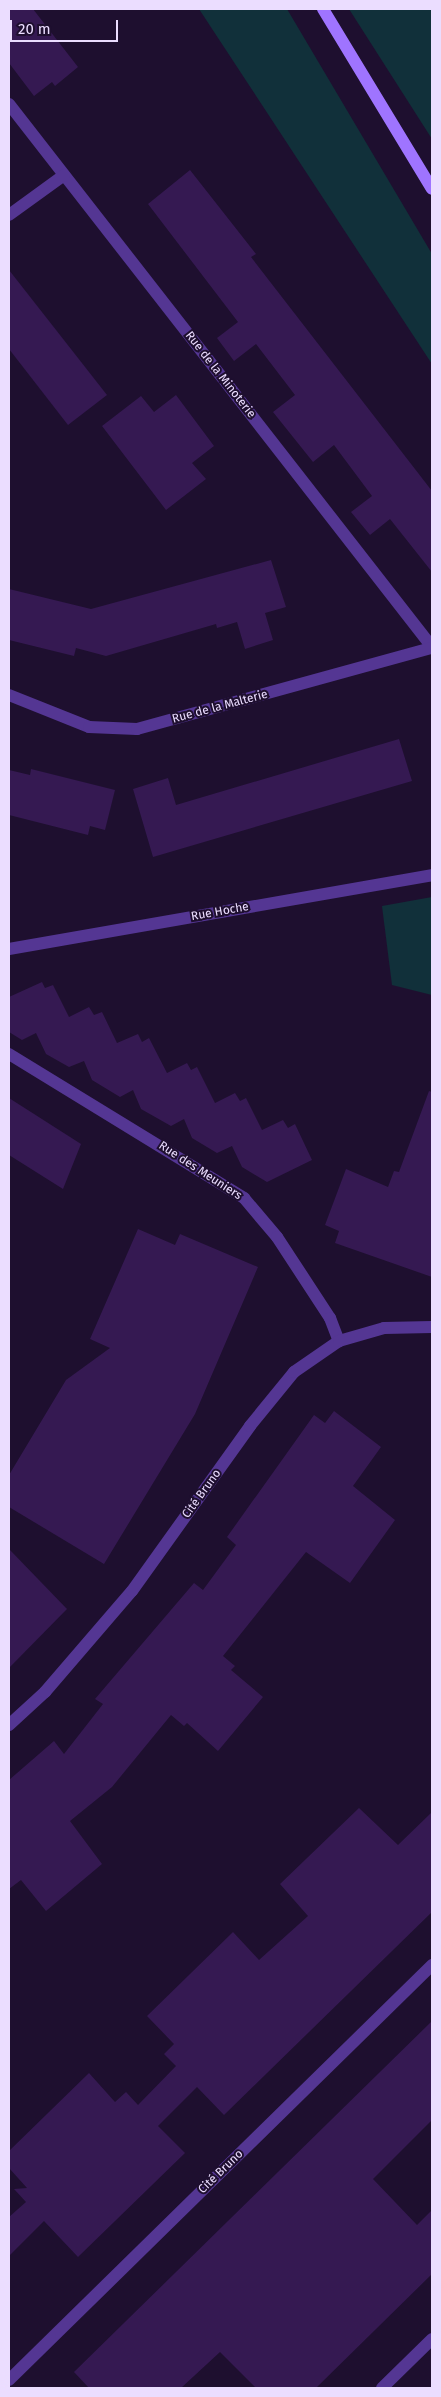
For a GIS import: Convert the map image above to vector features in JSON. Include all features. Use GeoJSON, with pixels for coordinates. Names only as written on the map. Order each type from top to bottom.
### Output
{"type":"FeatureCollection","features":[{"type":"Feature","properties":{"kind":"main road"},"geometry":{"type":"LineString","coordinates":[[323,9],[432,189]]}},
{"type":"Feature","properties":{"kind":"street","name":"Rue de la Minoterie"},"geometry":{"type":"LineString","coordinates":[[9,104],[432,647]]}},
{"type":"Feature","properties":{"kind":"street"},"geometry":{"type":"LineString","coordinates":[[9,215],[64,175]]}},
{"type":"Feature","properties":{"kind":"street","name":"Rue de la Malterie"},"geometry":{"type":"LineString","coordinates":[[9,695],[89,727],[137,729],[432,647]]}},
{"type":"Feature","properties":{"kind":"street","name":"Rue Hoche"},"geometry":{"type":"LineString","coordinates":[[9,949],[432,875]]}},
{"type":"Feature","properties":{"kind":"street","name":"Rue des Meuniers"},"geometry":{"type":"LineString","coordinates":[[9,1054],[244,1198],[277,1237],[330,1318],[339,1341]]}},
{"type":"Feature","properties":{"kind":"street","name":"Cité Bruno"},"geometry":{"type":"LineString","coordinates":[[9,1725],[45,1692],[132,1591],[250,1426],[294,1372],[339,1341],[384,1328],[432,1327]]}},
{"type":"Feature","properties":{"kind":"street","name":"Cité Bruno"},"geometry":{"type":"LineString","coordinates":[[9,2380],[432,1965]]}},
{"type":"Feature","properties":{"kind":"street"},"geometry":{"type":"LineString","coordinates":[[382,2388],[432,2339]]}},
{"type":"Feature","properties":{"kind":"shaded area"},"geometry":{"type":"Polygon","coordinates":[[[199,9],[287,9],[432,254],[432,364],[199,9]]]}},
{"type":"Feature","properties":{"kind":"shaded area"},"geometry":{"type":"Polygon","coordinates":[[[349,9],[432,9],[432,139],[349,9]]]}},
{"type":"Feature","properties":{"kind":"shaded area"},"geometry":{"type":"Polygon","coordinates":[[[432,897],[432,995],[392,985],[382,906],[432,897]]]}},
{"type":"Feature","properties":{"kind":"building"},"geometry":{"type":"Polygon","coordinates":[[[9,9],[33,9],[78,67],[55,86],[52,82],[34,96],[9,63],[9,9]]]}},
{"type":"Feature","properties":{"kind":"building"},"geometry":{"type":"Polygon","coordinates":[[[190,170],[256,254],[251,257],[432,491],[432,572],[390,519],[370,535],[351,512],[372,496],[334,445],[313,462],[273,412],[295,395],[256,344],[234,361],[217,338],[238,322],[148,204],[190,170]]]}},
{"type":"Feature","properties":{"kind":"building"},"geometry":{"type":"Polygon","coordinates":[[[9,270],[107,395],[68,425],[9,349],[9,270]]]}},
{"type":"Feature","properties":{"kind":"building"},"geometry":{"type":"Polygon","coordinates":[[[176,395],[214,446],[192,463],[206,479],[166,510],[102,426],[141,396],[154,412],[176,395]]]}},
{"type":"Feature","properties":{"kind":"building"},"geometry":{"type":"Polygon","coordinates":[[[271,560],[286,607],[265,613],[273,640],[245,649],[237,622],[217,628],[216,624],[106,656],[76,648],[74,656],[9,640],[9,589],[91,609],[271,560]]]}},
{"type":"Feature","properties":{"kind":"building"},"geometry":{"type":"Polygon","coordinates":[[[399,739],[412,781],[153,857],[133,789],[168,778],[176,805],[399,739]]]}},
{"type":"Feature","properties":{"kind":"building"},"geometry":{"type":"Polygon","coordinates":[[[31,769],[115,790],[105,830],[90,826],[88,835],[9,815],[9,770],[30,775],[31,769]]]}},
{"type":"Feature","properties":{"kind":"building"},"geometry":{"type":"Polygon","coordinates":[[[42,982],[45,988],[53,985],[69,1017],[89,1007],[94,1015],[102,1012],[117,1043],[138,1034],[142,1042],[149,1038],[167,1073],[187,1063],[191,1070],[197,1067],[215,1103],[235,1093],[240,1101],[246,1098],[262,1130],[283,1120],[288,1128],[295,1124],[312,1160],[267,1182],[242,1167],[232,1146],[217,1153],[192,1138],[184,1119],[171,1126],[141,1109],[133,1090],[120,1097],[92,1080],[84,1061],[69,1067],[46,1054],[36,1033],[22,1040],[9,1032],[9,997],[42,982]]]}},
{"type":"Feature","properties":{"kind":"building"},"geometry":{"type":"Polygon","coordinates":[[[429,1091],[432,1092],[432,1277],[335,1243],[339,1231],[325,1225],[346,1169],[388,1187],[394,1171],[399,1172],[429,1091]]]}},
{"type":"Feature","properties":{"kind":"building"},"geometry":{"type":"Polygon","coordinates":[[[9,1098],[81,1144],[63,1189],[9,1155],[9,1098]]]}},
{"type":"Feature","properties":{"kind":"building"},"geometry":{"type":"Polygon","coordinates":[[[138,1229],[175,1245],[180,1234],[258,1267],[195,1414],[104,1564],[9,1507],[9,1475],[66,1380],[110,1348],[90,1339],[138,1229]]]}},
{"type":"Feature","properties":{"kind":"building"},"geometry":{"type":"Polygon","coordinates":[[[334,1411],[381,1447],[353,1486],[395,1520],[350,1583],[306,1552],[223,1656],[235,1666],[231,1670],[263,1697],[218,1751],[187,1723],[184,1726],[171,1715],[112,1787],[70,1821],[102,1864],[46,1911],[21,1880],[9,1889],[9,1780],[54,1741],[64,1754],[103,1704],[95,1699],[194,1583],[203,1590],[236,1545],[227,1537],[314,1415],[325,1423],[334,1411]]]}},
{"type":"Feature","properties":{"kind":"building"},"geometry":{"type":"Polygon","coordinates":[[[9,1549],[67,1609],[9,1668],[9,1549]]]}},
{"type":"Feature","properties":{"kind":"building"},"geometry":{"type":"Polygon","coordinates":[[[359,1808],[398,1845],[432,1812],[432,1912],[224,2115],[197,2087],[158,2126],[185,2153],[78,2257],[44,2221],[9,2256],[9,2217],[26,2202],[14,2189],[27,2188],[9,2168],[9,2151],[89,2073],[115,2102],[126,2092],[138,2105],[176,2066],[164,2054],[174,2044],[147,2016],[233,1932],[259,1960],[308,1916],[280,1884],[359,1808]]]}},
{"type":"Feature","properties":{"kind":"building"},"geometry":{"type":"Polygon","coordinates":[[[432,2021],[432,2120],[373,2179],[417,2225],[432,2210],[432,2274],[316,2388],[256,2388],[220,2352],[181,2388],[89,2388],[74,2372],[432,2021]]]}}]}
